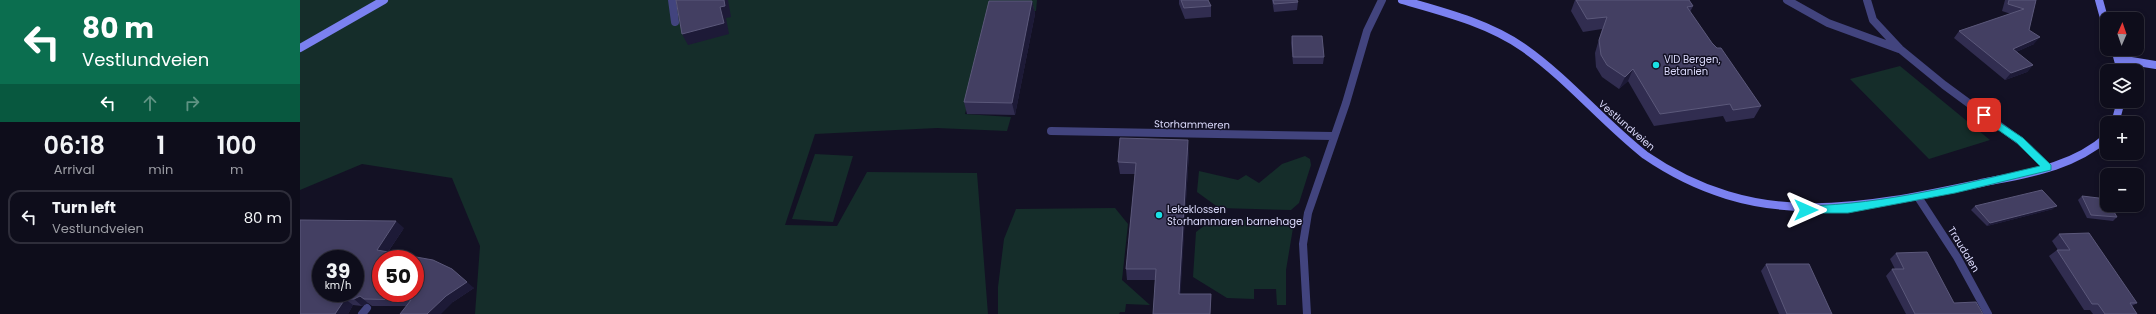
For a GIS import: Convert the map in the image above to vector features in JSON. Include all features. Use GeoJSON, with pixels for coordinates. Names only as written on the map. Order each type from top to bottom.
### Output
{"type":"FeatureCollection","features":[{"type":"Feature","properties":{"kind":"main road"},"geometry":{"type":"LineString","coordinates":[[300,48],[329,30],[384,0]]}},
{"type":"Feature","properties":{"kind":"main road","name":"Vestlundveien"},"geometry":{"type":"LineString","coordinates":[[1402,0],[1468,20],[1510,39],[1537,58],[1634,146],[1662,167],[1700,187],[1731,198],[1762,206],[1825,210],[1848,209],[1918,196],[2048,168],[2082,157],[2100,146]]}},
{"type":"Feature","properties":{"kind":"main road"},"geometry":{"type":"LineString","coordinates":[[2099,0],[2102,12]]}},
{"type":"Feature","properties":{"kind":"main road"},"geometry":{"type":"LineString","coordinates":[[2118,56],[2120,64]]}},
{"type":"Feature","properties":{"kind":"main road"},"geometry":{"type":"LineString","coordinates":[[2119,59],[2156,66]]}},
{"type":"Feature","properties":{"kind":"street"},"geometry":{"type":"LineString","coordinates":[[672,0],[675,22]]}},
{"type":"Feature","properties":{"kind":"street"},"geometry":{"type":"LineString","coordinates":[[1307,314],[1303,244],[1308,213],[1333,136],[1346,103],[1367,31],[1382,0]]}},
{"type":"Feature","properties":{"kind":"street"},"geometry":{"type":"LineString","coordinates":[[1787,0],[1828,23],[1900,49]]}},
{"type":"Feature","properties":{"kind":"street"},"geometry":{"type":"LineString","coordinates":[[1866,0],[1873,20],[1900,49],[1949,89],[2020,141],[2048,168]]}},
{"type":"Feature","properties":{"kind":"street","name":"Storhammeren"},"geometry":{"type":"LineString","coordinates":[[1051,131],[1333,136]]}},
{"type":"Feature","properties":{"kind":"street","name":"Traudalen"},"geometry":{"type":"LineString","coordinates":[[1918,196],[1957,256],[1988,314]]}},
{"type":"Feature","properties":{"kind":"green space"},"geometry":{"type":"Polygon","coordinates":[[[300,0],[1037,0],[1036,11],[991,10],[965,114],[1011,117],[1007,131],[937,128],[815,134],[785,225],[837,226],[867,172],[977,173],[988,314],[475,314],[480,246],[452,178],[362,164],[300,190],[300,0]]]}},
{"type":"Feature","properties":{"kind":"green space"},"geometry":{"type":"Polygon","coordinates":[[[1900,66],[1990,140],[1929,159],[1850,79],[1900,66]]]}},
{"type":"Feature","properties":{"kind":"green space"},"geometry":{"type":"Polygon","coordinates":[[[815,154],[853,156],[833,222],[792,219],[815,154]]]}},
{"type":"Feature","properties":{"kind":"green space"},"geometry":{"type":"Polygon","coordinates":[[[1305,156],[1310,159],[1311,165],[1299,203],[1291,210],[1219,208],[1197,192],[1199,171],[1238,180],[1246,175],[1259,183],[1282,164],[1305,156]]]}},
{"type":"Feature","properties":{"kind":"green space"},"geometry":{"type":"Polygon","coordinates":[[[1115,208],[1128,224],[1122,280],[1150,305],[1126,304],[1125,312],[1120,312],[1119,314],[998,314],[998,287],[1004,239],[1016,209],[1115,208]]]}},
{"type":"Feature","properties":{"kind":"green space"},"geometry":{"type":"Polygon","coordinates":[[[1213,219],[1289,221],[1293,228],[1286,270],[1286,305],[1277,305],[1276,289],[1254,289],[1254,299],[1227,298],[1193,277],[1196,232],[1213,219]]]}},
{"type":"Feature","properties":{"kind":"building"},"geometry":{"type":"Polygon","coordinates":[[[676,0],[724,0],[725,6],[720,7],[724,23],[682,34],[676,0]]]}},
{"type":"Feature","properties":{"kind":"building"},"geometry":{"type":"Polygon","coordinates":[[[1181,0],[1208,0],[1211,6],[1184,8],[1181,0]]]}},
{"type":"Feature","properties":{"kind":"building"},"geometry":{"type":"Polygon","coordinates":[[[1273,0],[1297,0],[1298,2],[1274,4],[1273,0]]]}},
{"type":"Feature","properties":{"kind":"building","name":"VID Bergen, Betanien"},"geometry":{"type":"Polygon","coordinates":[[[1576,0],[1689,0],[1693,6],[1687,7],[1712,43],[1717,48],[1721,48],[1761,106],[1733,110],[1730,104],[1660,114],[1633,69],[1625,77],[1607,65],[1601,55],[1599,40],[1607,17],[1587,19],[1576,0]]]}},
{"type":"Feature","properties":{"kind":"building"},"geometry":{"type":"Polygon","coordinates":[[[2009,0],[2036,0],[2029,30],[2040,37],[2013,49],[2033,65],[2011,73],[1959,31],[2024,9],[2008,4],[2009,0]]]}},
{"type":"Feature","properties":{"kind":"building"},"geometry":{"type":"Polygon","coordinates":[[[989,1],[1032,1],[1012,103],[964,102],[989,1]]]}},
{"type":"Feature","properties":{"kind":"building"},"geometry":{"type":"Polygon","coordinates":[[[1292,36],[1322,36],[1324,57],[1293,57],[1292,36]]]}},
{"type":"Feature","properties":{"kind":"building"},"geometry":{"type":"Polygon","coordinates":[[[1120,138],[1188,140],[1179,294],[1211,294],[1210,314],[1153,314],[1156,269],[1126,269],[1136,163],[1118,162],[1120,138]]]}},
{"type":"Feature","properties":{"kind":"building"},"geometry":{"type":"Polygon","coordinates":[[[2042,190],[2057,206],[1990,223],[1975,206],[2042,190]]]}},
{"type":"Feature","properties":{"kind":"building"},"geometry":{"type":"Polygon","coordinates":[[[2082,196],[2100,198],[2100,212],[2114,212],[2117,217],[2091,215],[2082,196]]]}},
{"type":"Feature","properties":{"kind":"building"},"geometry":{"type":"Polygon","coordinates":[[[300,220],[396,221],[377,250],[372,250],[372,299],[364,299],[364,250],[312,250],[312,302],[343,302],[335,314],[300,314],[300,220]]]}},
{"type":"Feature","properties":{"kind":"building"},"geometry":{"type":"Polygon","coordinates":[[[2089,233],[2137,303],[2130,303],[2137,314],[2105,314],[2098,304],[2092,304],[2057,250],[2070,250],[2059,234],[2089,233]]]}},
{"type":"Feature","properties":{"kind":"building"},"geometry":{"type":"Polygon","coordinates":[[[1927,252],[1954,303],[1976,302],[1983,314],[1915,314],[1892,269],[1904,269],[1896,253],[1927,252]]]}},
{"type":"Feature","properties":{"kind":"building"},"geometry":{"type":"Polygon","coordinates":[[[424,258],[433,260],[452,269],[467,282],[446,296],[427,314],[400,314],[409,302],[424,302],[424,258]]]}},
{"type":"Feature","properties":{"kind":"building"},"geometry":{"type":"Polygon","coordinates":[[[1766,264],[1809,264],[1832,314],[1787,314],[1766,264]]]}},
{"type":"Feature","properties":{"kind":"place","name":"VID Bergen, Betanien"},"geometry":{"type":"Point","coordinates":[1656,65]}},
{"type":"Feature","properties":{"kind":"place","name":"Lekeklossen Storhammaren barnehage"},"geometry":{"type":"Point","coordinates":[1159,215]}},
{"type":"Feature","properties":{"kind":"route"},"geometry":{"type":"LineString","coordinates":[[1806,210],[1848,209],[1955,190],[2048,168],[2020,141],[1984,115]]}}]}
